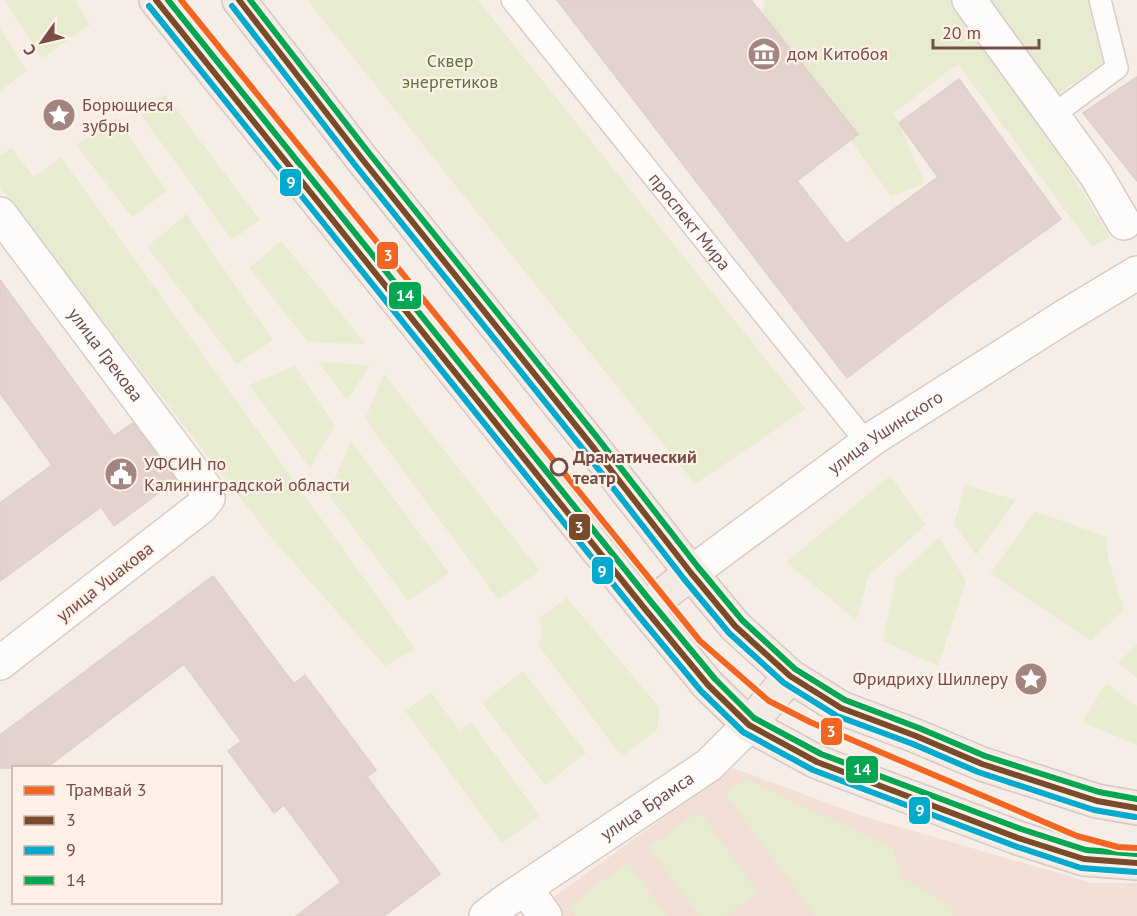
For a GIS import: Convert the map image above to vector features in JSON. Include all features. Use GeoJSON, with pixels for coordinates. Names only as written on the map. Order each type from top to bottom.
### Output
{"type":"FeatureCollection","features":[{"type":"Feature","properties":{"kind":"main road"},"geometry":{"type":"LineString","coordinates":[[156,0],[645,609],[708,685],[749,725],[817,762],[1018,838],[1084,859],[1137,863]]}},
{"type":"Feature","properties":{"kind":"main road"},"geometry":{"type":"LineString","coordinates":[[239,0],[362,159],[691,573],[735,626],[790,676],[841,708],[982,764],[1097,801],[1137,808]]}},
{"type":"Feature","properties":{"kind":"main road","name":"улица Ушинского"},"geometry":{"type":"LineString","coordinates":[[645,609],[691,573]]}},
{"type":"Feature","properties":{"kind":"main road","name":"улица Брамса"},"geometry":{"type":"LineString","coordinates":[[749,725],[790,676]]}},
{"type":"Feature","properties":{"kind":"street"},"geometry":{"type":"LineString","coordinates":[[969,0],[1096,175],[1124,223]]}},
{"type":"Feature","properties":{"kind":"street","name":"улица Грекова"},"geometry":{"type":"LineString","coordinates":[[0,214],[204,488],[208,498]]}},
{"type":"Feature","properties":{"kind":"street","name":"улица Ушинского"},"geometry":{"type":"LineString","coordinates":[[691,573],[867,443],[1054,323],[1137,273]]}},
{"type":"Feature","properties":{"kind":"street","name":"улица Ушакова"},"geometry":{"type":"LineString","coordinates":[[0,663],[201,507],[208,498]]}},
{"type":"Feature","properties":{"kind":"street","name":"улица Брамса"},"geometry":{"type":"LineString","coordinates":[[486,916],[709,765],[749,725]]}},
{"type":"Feature","properties":{"kind":"street"},"geometry":{"type":"LineString","coordinates":[[526,889],[544,916]]}},
{"type":"Feature","properties":{"kind":"lane","name":"проспект Мира"},"geometry":{"type":"LineString","coordinates":[[512,0],[867,443]]}},
{"type":"Feature","properties":{"kind":"lane"},"geometry":{"type":"LineString","coordinates":[[1053,115],[1117,68],[1100,0]]}},
{"type":"Feature","properties":{"kind":"shaded area"},"geometry":{"type":"Polygon","coordinates":[[[733,768],[862,816],[1092,883],[1137,883],[1137,916],[527,916],[733,768]]]}},
{"type":"Feature","properties":{"kind":"green space"},"geometry":{"type":"Polygon","coordinates":[[[4,0],[75,0],[90,25],[42,58],[4,0]]]}},
{"type":"Feature","properties":{"kind":"green space","name":"Сквер энергетиков"},"geometry":{"type":"Polygon","coordinates":[[[307,0],[478,0],[806,409],[695,484],[307,0]]]}},
{"type":"Feature","properties":{"kind":"green space"},"geometry":{"type":"Polygon","coordinates":[[[764,0],[952,0],[1037,118],[1110,237],[1092,247],[958,64],[894,113],[925,183],[891,196],[847,136],[762,29],[764,0]]]}},
{"type":"Feature","properties":{"kind":"green space"},"geometry":{"type":"Polygon","coordinates":[[[984,0],[1087,0],[1103,63],[1056,95],[984,0]]]}},
{"type":"Feature","properties":{"kind":"green space"},"geometry":{"type":"Polygon","coordinates":[[[0,28],[27,71],[0,91],[0,28]]]}},
{"type":"Feature","properties":{"kind":"green space"},"geometry":{"type":"Polygon","coordinates":[[[165,94],[260,220],[232,240],[141,115],[165,94]]]}},
{"type":"Feature","properties":{"kind":"green space"},"geometry":{"type":"Polygon","coordinates":[[[116,118],[167,191],[132,217],[76,145],[116,118]]]}},
{"type":"Feature","properties":{"kind":"green space"},"geometry":{"type":"Polygon","coordinates":[[[11,148],[34,177],[61,157],[415,649],[385,666],[269,535],[0,188],[0,156],[11,148]]]}},
{"type":"Feature","properties":{"kind":"green space"},"geometry":{"type":"Polygon","coordinates":[[[186,214],[273,340],[237,364],[147,247],[186,214]]]}},
{"type":"Feature","properties":{"kind":"green space"},"geometry":{"type":"Polygon","coordinates":[[[281,241],[366,344],[308,342],[249,268],[281,241]]]}},
{"type":"Feature","properties":{"kind":"green space"},"geometry":{"type":"Polygon","coordinates":[[[318,362],[370,365],[347,400],[318,362]]]}},
{"type":"Feature","properties":{"kind":"green space"},"geometry":{"type":"Polygon","coordinates":[[[295,366],[335,426],[310,468],[249,385],[295,366]]]}},
{"type":"Feature","properties":{"kind":"green space"},"geometry":{"type":"Polygon","coordinates":[[[384,374],[540,571],[498,599],[365,419],[384,374]]]}},
{"type":"Feature","properties":{"kind":"green space"},"geometry":{"type":"Polygon","coordinates":[[[351,441],[449,573],[408,601],[328,494],[351,441]]]}},
{"type":"Feature","properties":{"kind":"green space"},"geometry":{"type":"Polygon","coordinates":[[[890,476],[926,525],[869,575],[856,620],[786,562],[890,476]]]}},
{"type":"Feature","properties":{"kind":"green space"},"geometry":{"type":"Polygon","coordinates":[[[965,485],[1016,500],[976,555],[954,524],[965,485]]]}},
{"type":"Feature","properties":{"kind":"green space"},"geometry":{"type":"Polygon","coordinates":[[[1035,511],[1107,537],[1108,559],[1124,610],[1091,641],[990,574],[1035,511]]]}},
{"type":"Feature","properties":{"kind":"green space"},"geometry":{"type":"Polygon","coordinates":[[[939,537],[966,581],[938,666],[883,641],[896,578],[939,537]]]}},
{"type":"Feature","properties":{"kind":"green space"},"geometry":{"type":"Polygon","coordinates":[[[567,598],[660,708],[657,730],[622,757],[538,645],[542,634],[539,618],[567,598]]]}},
{"type":"Feature","properties":{"kind":"green space"},"geometry":{"type":"Polygon","coordinates":[[[1137,644],[1137,678],[1118,663],[1137,644]]]}},
{"type":"Feature","properties":{"kind":"green space"},"geometry":{"type":"Polygon","coordinates":[[[523,671],[586,753],[545,785],[482,703],[523,671]]]}},
{"type":"Feature","properties":{"kind":"green space"},"geometry":{"type":"Polygon","coordinates":[[[1106,683],[1137,706],[1137,745],[1082,722],[1106,683]]]}},
{"type":"Feature","properties":{"kind":"green space"},"geometry":{"type":"Polygon","coordinates":[[[431,692],[459,730],[471,722],[540,816],[502,843],[405,711],[431,692]]]}},
{"type":"Feature","properties":{"kind":"green space"},"geometry":{"type":"Polygon","coordinates":[[[745,779],[893,848],[902,877],[954,908],[951,916],[815,916],[725,793],[745,779]]]}},
{"type":"Feature","properties":{"kind":"green space"},"geometry":{"type":"Polygon","coordinates":[[[699,811],[758,892],[726,916],[699,916],[649,848],[699,811]]]}},
{"type":"Feature","properties":{"kind":"green space"},"geometry":{"type":"Polygon","coordinates":[[[628,862],[667,916],[576,916],[569,906],[628,862]]]}},
{"type":"Feature","properties":{"kind":"building"},"geometry":{"type":"Polygon","coordinates":[[[557,0],[751,0],[858,134],[797,181],[846,244],[938,177],[899,123],[959,79],[1061,219],[847,378],[557,0]]]}},
{"type":"Feature","properties":{"kind":"building"},"geometry":{"type":"Polygon","coordinates":[[[1137,77],[1137,181],[1083,113],[1137,77]]]}},
{"type":"Feature","properties":{"kind":"building"},"geometry":{"type":"Polygon","coordinates":[[[0,280],[114,436],[133,423],[176,480],[114,526],[101,507],[0,581],[0,503],[52,465],[0,393],[0,280]]]}},
{"type":"Feature","properties":{"kind":"building"},"geometry":{"type":"Polygon","coordinates":[[[213,576],[294,684],[305,675],[376,770],[367,777],[440,874],[384,916],[296,916],[341,882],[284,805],[274,813],[228,751],[241,741],[184,664],[49,766],[0,768],[0,735],[213,576]]]}},
{"type":"Feature","properties":{"kind":"tram line","name":"3"},"geometry":{"type":"LineString","coordinates":[[181,0],[700,641],[769,701],[810,722],[1077,836],[1118,847],[1137,848]]}},
{"type":"Feature","properties":{"kind":"transit line","name":"3"},"geometry":{"type":"LineString","coordinates":[[156,0],[645,609],[708,685],[749,725],[817,762],[1018,838],[1084,859],[1137,863]]}},
{"type":"Feature","properties":{"kind":"transit line","name":"14"},"geometry":{"type":"LineString","coordinates":[[168,0],[652,603],[715,679],[754,718],[821,754],[1021,829],[1086,850],[1137,854]]}},
{"type":"Feature","properties":{"kind":"transit line","name":"3"},"geometry":{"type":"LineString","coordinates":[[239,0],[362,159],[691,573],[735,626],[790,676],[841,708],[982,764],[1097,801],[1137,808]]}},
{"type":"Feature","properties":{"kind":"transit line","name":"14"},"geometry":{"type":"LineString","coordinates":[[250,0],[698,567],[742,620],[795,669],[845,700],[985,756],[1099,792],[1137,799]]}},
{"type":"Feature","properties":{"kind":"transit line","name":"9"},"geometry":{"type":"LineString","coordinates":[[149,6],[638,615],[701,691],[743,732],[813,770],[1015,846],[1081,868],[1136,872]]}},
{"type":"Feature","properties":{"kind":"transit line","name":"9"},"geometry":{"type":"LineString","coordinates":[[232,6],[355,165],[684,579],[729,633],[784,683],[837,716],[913,744],[978,772],[1094,810],[1135,817]]}},
{"type":"Feature","properties":{"kind":"place","name":"дом Китобоя"},"geometry":{"type":"Point","coordinates":[764,54]}},
{"type":"Feature","properties":{"kind":"place","name":"Борющиеся зубры"},"geometry":{"type":"Point","coordinates":[59,115]}},
{"type":"Feature","properties":{"kind":"place","name":"Драматический театр"},"geometry":{"type":"Point","coordinates":[559,467]}},
{"type":"Feature","properties":{"kind":"place","name":"УФСИН по Калининградской области"},"geometry":{"type":"Point","coordinates":[121,474]}},
{"type":"Feature","properties":{"kind":"place","name":"Фридриху Шиллеру"},"geometry":{"type":"Point","coordinates":[1031,679]}}]}
